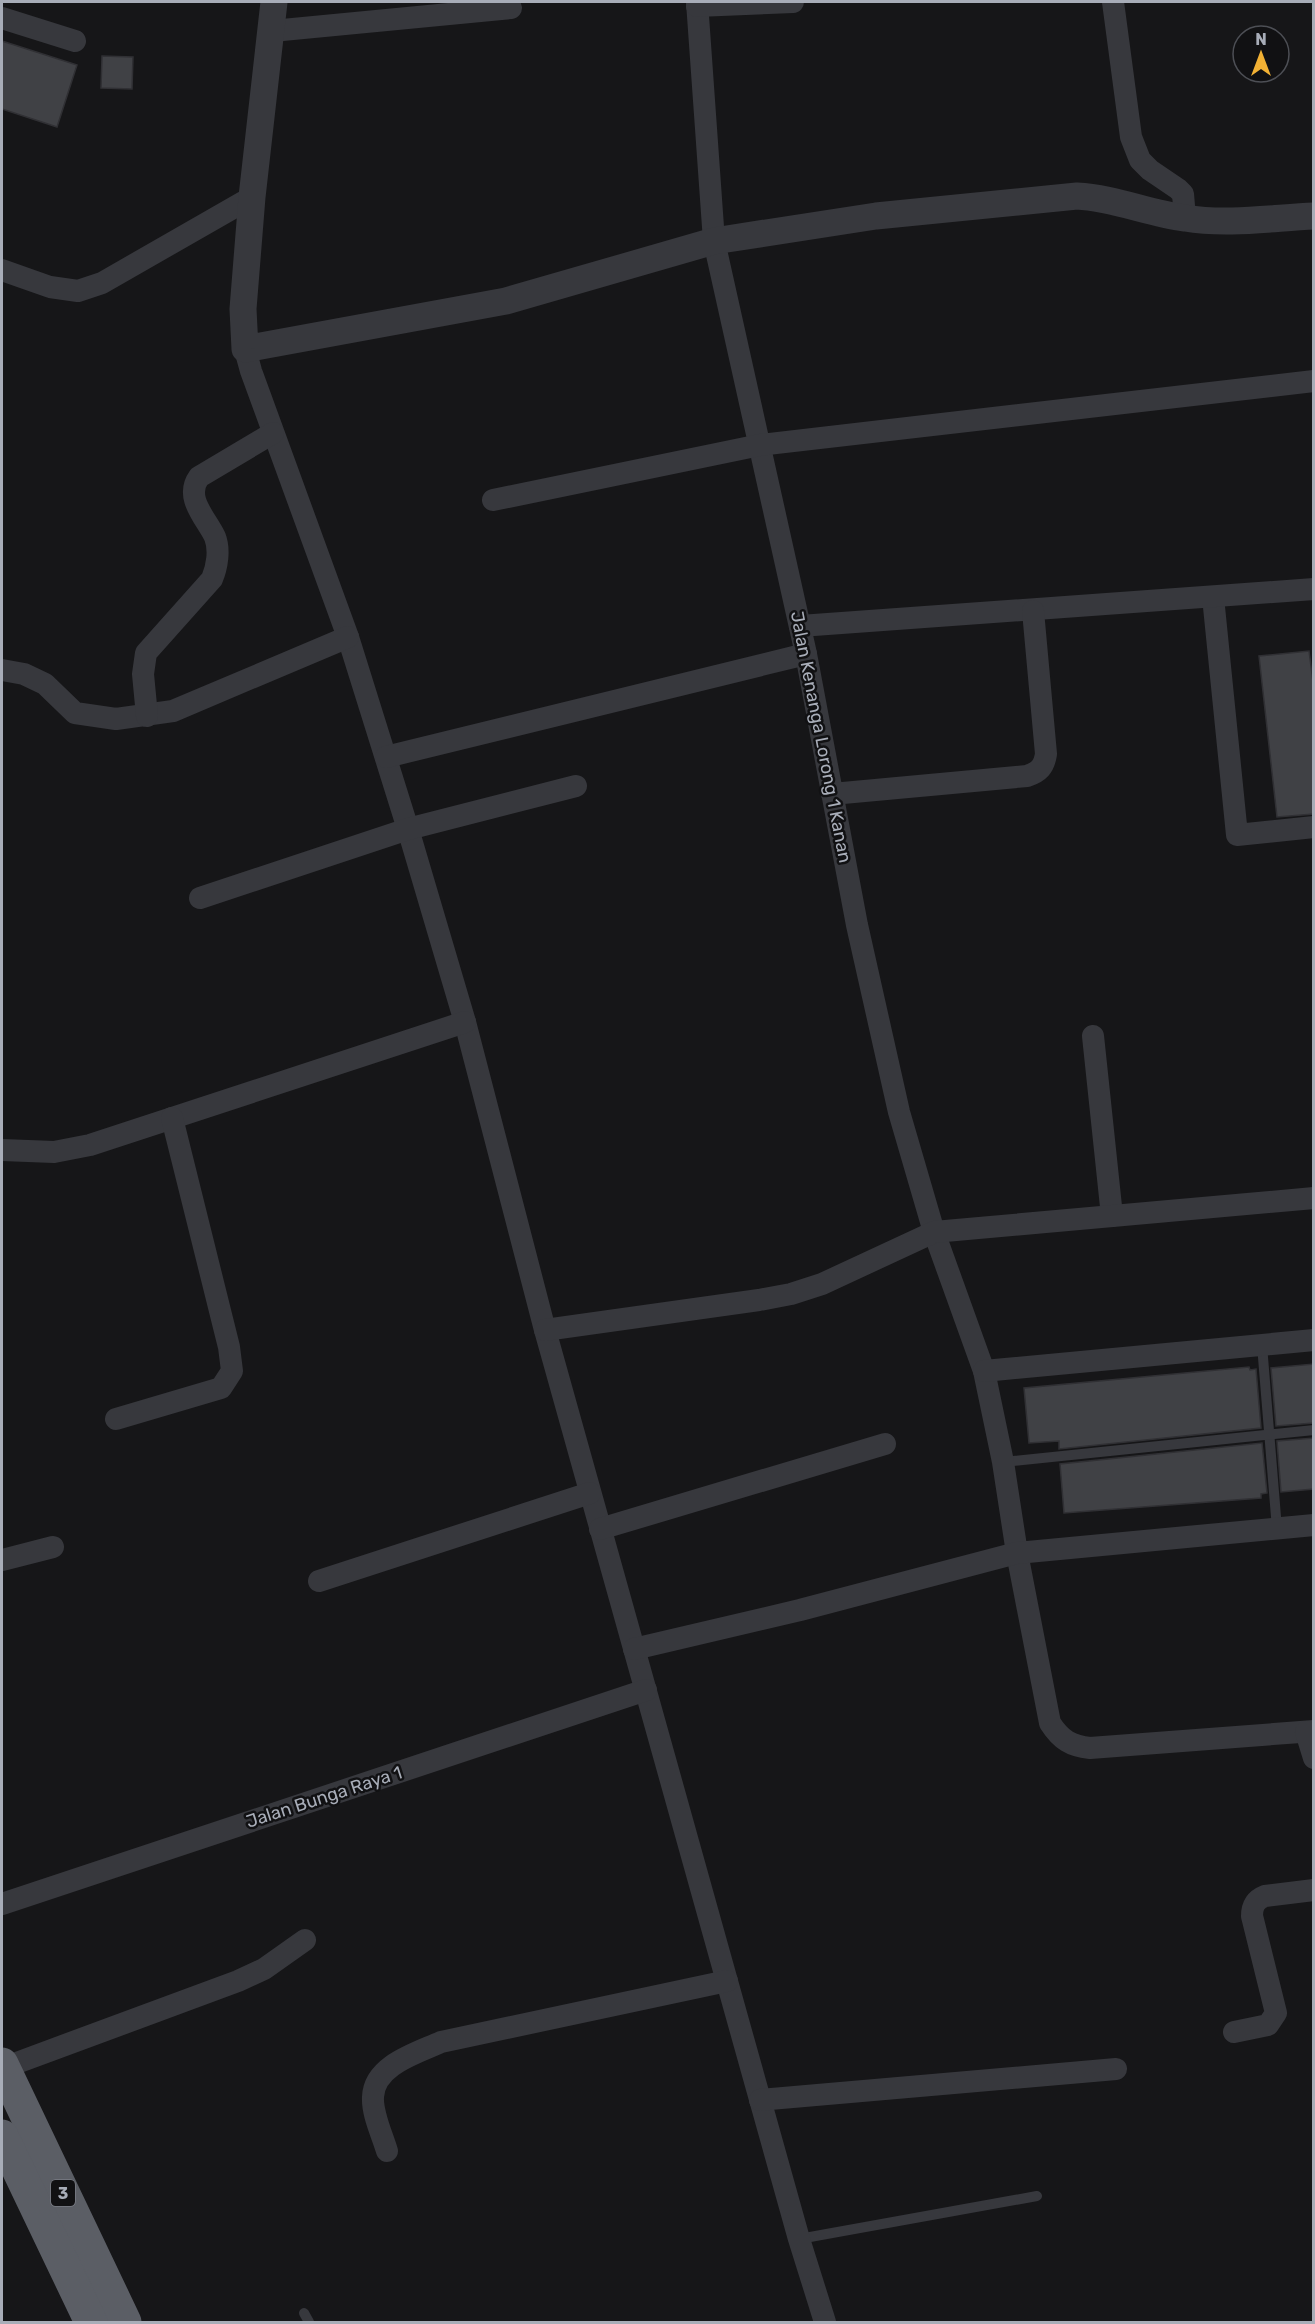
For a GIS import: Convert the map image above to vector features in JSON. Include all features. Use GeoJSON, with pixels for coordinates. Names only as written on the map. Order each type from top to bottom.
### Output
{"type":"FeatureCollection","features":[{"type":"Feature","properties":{"kind":"highway","name":"3"},"geometry":{"type":"LineString","coordinates":[[2,2066],[125,2322]]}},
{"type":"Feature","properties":{"kind":"highway","name":"3"},"geometry":{"type":"LineString","coordinates":[[2,2136],[91,2322]]}},
{"type":"Feature","properties":{"kind":"street"},"geometry":{"type":"LineString","coordinates":[[274,2],[252,197],[243,309],[245,349],[348,637],[465,1022],[590,1493],[799,2239],[825,2322]]}},
{"type":"Feature","properties":{"kind":"street"},"geometry":{"type":"LineString","coordinates":[[697,4],[793,2]]}},
{"type":"Feature","properties":{"kind":"street"},"geometry":{"type":"LineString","coordinates":[[1113,2],[1131,137],[1140,160],[1183,194],[1185,219]]}},
{"type":"Feature","properties":{"kind":"street","name":"Jalan Kenanga Lorong 1 Kanan"},"geometry":{"type":"LineString","coordinates":[[697,4],[714,241],[806,654],[857,925],[899,1112],[934,1232],[984,1371],[1003,1462],[1017,1553],[1050,1723],[1066,1742],[1090,1749],[1310,1732]]}},
{"type":"Feature","properties":{"kind":"street"},"geometry":{"type":"LineString","coordinates":[[272,31],[511,8]]}},
{"type":"Feature","properties":{"kind":"street"},"geometry":{"type":"LineString","coordinates":[[2,18],[75,41]]}},
{"type":"Feature","properties":{"kind":"street"},"geometry":{"type":"LineString","coordinates":[[2,270],[50,287],[78,291],[102,283],[252,197]]}},
{"type":"Feature","properties":{"kind":"street"},"geometry":{"type":"LineString","coordinates":[[245,349],[506,301],[714,241],[876,216],[1059,197],[1090,197],[1185,219],[1209,221],[1314,216]]}},
{"type":"Feature","properties":{"kind":"street"},"geometry":{"type":"LineString","coordinates":[[493,500],[760,445],[1314,381]]}},
{"type":"Feature","properties":{"kind":"street"},"geometry":{"type":"LineString","coordinates":[[147,716],[143,674],[146,652],[212,579],[218,567],[216,540],[193,498],[193,485],[199,477],[273,432]]}},
{"type":"Feature","properties":{"kind":"street"},"geometry":{"type":"LineString","coordinates":[[800,626],[1314,589]]}},
{"type":"Feature","properties":{"kind":"street"},"geometry":{"type":"LineString","coordinates":[[1213,597],[1237,835],[1314,827]]}},
{"type":"Feature","properties":{"kind":"street"},"geometry":{"type":"LineString","coordinates":[[832,794],[1027,776],[1037,773],[1044,764],[1046,754],[1033,611]]}},
{"type":"Feature","properties":{"kind":"street"},"geometry":{"type":"LineString","coordinates":[[2,670],[24,674],[45,684],[75,713],[117,719],[173,711],[348,637]]}},
{"type":"Feature","properties":{"kind":"street"},"geometry":{"type":"LineString","coordinates":[[386,757],[806,654]]}},
{"type":"Feature","properties":{"kind":"street"},"geometry":{"type":"LineString","coordinates":[[200,898],[408,829],[576,786]]}},
{"type":"Feature","properties":{"kind":"street"},"geometry":{"type":"LineString","coordinates":[[2,1150],[54,1152],[90,1145],[465,1022]]}},
{"type":"Feature","properties":{"kind":"street"},"geometry":{"type":"LineString","coordinates":[[1094,1036],[1112,1216]]}},
{"type":"Feature","properties":{"kind":"street"},"geometry":{"type":"LineString","coordinates":[[116,1419],[221,1388],[232,1371],[229,1347],[172,1118]]}},
{"type":"Feature","properties":{"kind":"street"},"geometry":{"type":"LineString","coordinates":[[545,1330],[791,1294],[822,1284],[934,1232],[1314,1198]]}},
{"type":"Feature","properties":{"kind":"street"},"geometry":{"type":"LineString","coordinates":[[984,1371],[1314,1340]]}},
{"type":"Feature","properties":{"kind":"street"},"geometry":{"type":"LineString","coordinates":[[600,1529],[885,1444]]}},
{"type":"Feature","properties":{"kind":"street"},"geometry":{"type":"LineString","coordinates":[[320,1581],[590,1493]]}},
{"type":"Feature","properties":{"kind":"street"},"geometry":{"type":"LineString","coordinates":[[634,1648],[800,1610],[1017,1553],[1314,1525]]}},
{"type":"Feature","properties":{"kind":"street"},"geometry":{"type":"LineString","coordinates":[[2,1560],[53,1547]]}},
{"type":"Feature","properties":{"kind":"street","name":"Jalan Bunga Raya 1"},"geometry":{"type":"LineString","coordinates":[[2,1904],[646,1690]]}},
{"type":"Feature","properties":{"kind":"street"},"geometry":{"type":"LineString","coordinates":[[1310,1732],[1314,1758]]}},
{"type":"Feature","properties":{"kind":"street"},"geometry":{"type":"LineString","coordinates":[[1234,2032],[1268,2025],[1276,2013],[1252,1916],[1255,1904],[1265,1896],[1314,1890]]}},
{"type":"Feature","properties":{"kind":"street"},"geometry":{"type":"LineString","coordinates":[[2,2066],[238,1981],[264,1969],[305,1940]]}},
{"type":"Feature","properties":{"kind":"street"},"geometry":{"type":"LineString","coordinates":[[387,2151],[374,2108],[375,2084],[384,2072],[407,2057],[441,2042],[727,1981]]}},
{"type":"Feature","properties":{"kind":"street"},"geometry":{"type":"LineString","coordinates":[[760,2100],[1116,2068]]}},
{"type":"Feature","properties":{"kind":"lane"},"geometry":{"type":"LineString","coordinates":[[1262,1345],[1276,1529]]}},
{"type":"Feature","properties":{"kind":"lane"},"geometry":{"type":"LineString","coordinates":[[1003,1462],[1314,1430]]}},
{"type":"Feature","properties":{"kind":"lane"},"geometry":{"type":"LineString","coordinates":[[799,2239],[1037,2196]]}},
{"type":"Feature","properties":{"kind":"building"},"geometry":{"type":"Polygon","coordinates":[[[2,41],[77,65],[57,127],[2,109],[2,41]]]}},
{"type":"Feature","properties":{"kind":"building"},"geometry":{"type":"Polygon","coordinates":[[[102,56],[133,57],[132,89],[101,88],[102,56]]]}},
{"type":"Feature","properties":{"kind":"building"},"geometry":{"type":"Polygon","coordinates":[[[1309,651],[1314,689],[1314,814],[1277,817],[1259,656],[1309,651]]]}},
{"type":"Feature","properties":{"kind":"building"},"geometry":{"type":"Polygon","coordinates":[[[1314,1364],[1314,1423],[1276,1426],[1271,1368],[1314,1364]]]}},
{"type":"Feature","properties":{"kind":"building"},"geometry":{"type":"Polygon","coordinates":[[[1249,1367],[1250,1370],[1256,1369],[1261,1428],[1059,1449],[1059,1441],[1029,1443],[1024,1388],[1249,1367]]]}},
{"type":"Feature","properties":{"kind":"building"},"geometry":{"type":"Polygon","coordinates":[[[1314,1438],[1314,1489],[1281,1492],[1277,1441],[1314,1438]]]}},
{"type":"Feature","properties":{"kind":"building"},"geometry":{"type":"Polygon","coordinates":[[[1262,1443],[1267,1493],[1261,1494],[1261,1498],[1064,1513],[1060,1464],[1262,1443]]]}}]}
